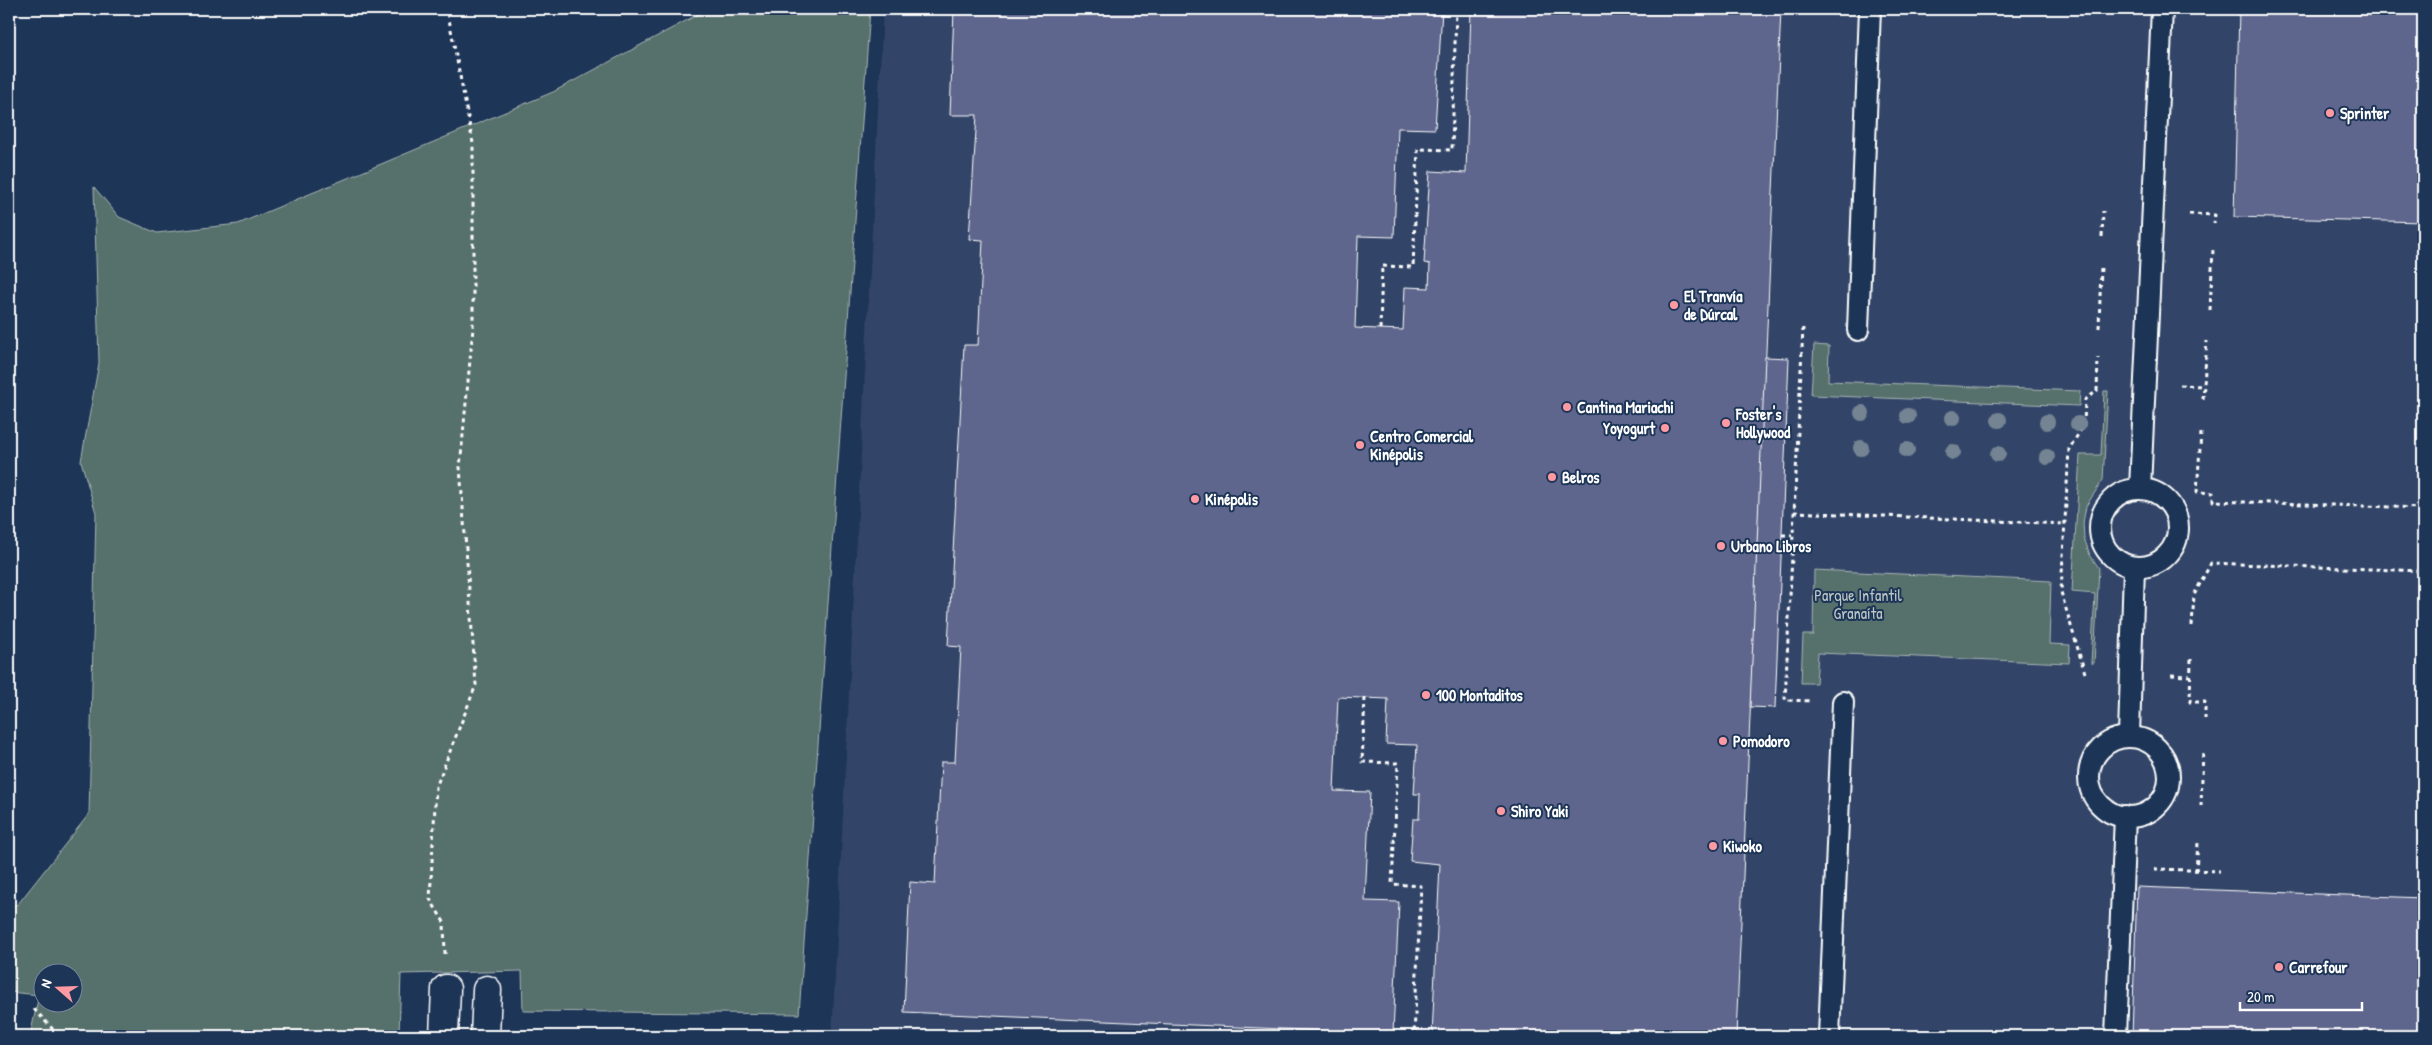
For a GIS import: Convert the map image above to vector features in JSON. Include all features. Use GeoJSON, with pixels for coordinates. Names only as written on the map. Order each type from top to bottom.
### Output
{"type":"FeatureCollection","features":[{"type":"Feature","properties":{"kind":"street"},"geometry":{"type":"LineString","coordinates":[[444,1036],[446,989]]}},
{"type":"Feature","properties":{"kind":"street"},"geometry":{"type":"LineString","coordinates":[[485,1036],[487,990]]}},
{"type":"Feature","properties":{"kind":"lane"},"geometry":{"type":"LineString","coordinates":[[1858,330],[1870,9]]}},
{"type":"Feature","properties":{"kind":"lane"},"geometry":{"type":"LineString","coordinates":[[2140,488],[2162,9]]}},
{"type":"Feature","properties":{"kind":"lane"},"geometry":{"type":"LineString","coordinates":[[2140,488],[2152,490],[2163,496],[2172,506],[2178,517],[2179,530],[2176,542],[2169,554],[2159,562],[2147,566],[2134,567],[2123,564],[2106,550],[2100,528],[2107,504],[2116,495],[2140,488]]}},
{"type":"Feature","properties":{"kind":"lane"},"geometry":{"type":"LineString","coordinates":[[2129,736],[2134,567]]}},
{"type":"Feature","properties":{"kind":"lane"},"geometry":{"type":"LineString","coordinates":[[1829,1036],[1843,702]]}},
{"type":"Feature","properties":{"kind":"lane"},"geometry":{"type":"LineString","coordinates":[[2129,736],[2142,738],[2154,745],[2162,754],[2169,777],[2167,790],[2153,809],[2135,816],[2113,814],[2102,807],[2094,797],[2090,784],[2090,771],[2094,758],[2102,747],[2113,740],[2129,736]]}},
{"type":"Feature","properties":{"kind":"lane"},"geometry":{"type":"LineString","coordinates":[[2116,1036],[2125,816]]}},
{"type":"Feature","properties":{"kind":"path"},"geometry":{"type":"LineString","coordinates":[[446,989],[444,922],[430,899],[436,787],[476,684],[460,467],[473,328],[473,143],[447,9]]}},
{"type":"Feature","properties":{"kind":"path"},"geometry":{"type":"LineString","coordinates":[[1380,330],[1382,266],[1413,266],[1418,149],[1452,150],[1456,9]]}},
{"type":"Feature","properties":{"kind":"path"},"geometry":{"type":"LineString","coordinates":[[2102,237],[2103,211]]}},
{"type":"Feature","properties":{"kind":"path"},"geometry":{"type":"LineString","coordinates":[[2189,214],[2215,215],[2214,223]]}},
{"type":"Feature","properties":{"kind":"path"},"geometry":{"type":"LineString","coordinates":[[2210,310],[2213,249]]}},
{"type":"Feature","properties":{"kind":"path"},"geometry":{"type":"LineString","coordinates":[[2099,328],[2101,266]]}},
{"type":"Feature","properties":{"kind":"path"},"geometry":{"type":"LineString","coordinates":[[1802,328],[1785,700],[1843,702]]}},
{"type":"Feature","properties":{"kind":"path"},"geometry":{"type":"LineString","coordinates":[[2203,399],[2207,341]]}},
{"type":"Feature","properties":{"kind":"path"},"geometry":{"type":"LineString","coordinates":[[2085,673],[2061,592],[2069,449],[2084,425],[2085,400],[2097,391],[2098,358]]}},
{"type":"Feature","properties":{"kind":"path"},"geometry":{"type":"LineString","coordinates":[[2180,385],[2204,386]]}},
{"type":"Feature","properties":{"kind":"path"},"geometry":{"type":"LineString","coordinates":[[2201,433],[2197,492],[2213,493],[2213,502],[2423,508]]}},
{"type":"Feature","properties":{"kind":"path"},"geometry":{"type":"LineString","coordinates":[[1794,512],[2064,524]]}},
{"type":"Feature","properties":{"kind":"path"},"geometry":{"type":"LineString","coordinates":[[1782,534],[1792,536]]}},
{"type":"Feature","properties":{"kind":"path"},"geometry":{"type":"LineString","coordinates":[[2192,626],[2194,595],[2211,563],[2423,571]]}},
{"type":"Feature","properties":{"kind":"path"},"geometry":{"type":"LineString","coordinates":[[2191,659],[2190,702],[2205,702],[2205,719]]}},
{"type":"Feature","properties":{"kind":"path"},"geometry":{"type":"LineString","coordinates":[[2171,675],[2190,676]]}},
{"type":"Feature","properties":{"kind":"path"},"geometry":{"type":"LineString","coordinates":[[1365,698],[1362,762],[1398,763],[1392,884],[1421,886],[1414,1036]]}},
{"type":"Feature","properties":{"kind":"path"},"geometry":{"type":"LineString","coordinates":[[2200,806],[2203,750]]}},
{"type":"Feature","properties":{"kind":"path"},"geometry":{"type":"LineString","coordinates":[[2196,871],[2198,843]]}},
{"type":"Feature","properties":{"kind":"path"},"geometry":{"type":"LineString","coordinates":[[2150,869],[2220,871]]}},
{"type":"Feature","properties":{"kind":"path"},"geometry":{"type":"LineString","coordinates":[[37,1012],[60,1036]]}},
{"type":"Feature","properties":{"kind":"shaded area"},"geometry":{"type":"Polygon","coordinates":[[[883,9],[2423,9],[2423,1036],[832,1036],[883,9]]]}},
{"type":"Feature","properties":{"kind":"green space"},"geometry":{"type":"Polygon","coordinates":[[[708,9],[870,9],[799,1014],[523,1011],[522,971],[401,974],[399,1036],[30,1036],[35,1012],[82,1012],[82,962],[32,962],[32,994],[9,992],[9,907],[18,904],[89,814],[96,513],[81,461],[99,363],[94,187],[119,217],[157,233],[238,224],[553,92],[708,9]]]}},
{"type":"Feature","properties":{"kind":"green space"},"geometry":{"type":"Polygon","coordinates":[[[1814,345],[1829,346],[1828,381],[2080,391],[2079,406],[1811,395],[1814,345]]]}},
{"type":"Feature","properties":{"kind":"green space"},"geometry":{"type":"Polygon","coordinates":[[[2104,391],[2108,391],[2103,480],[2086,506],[2083,523],[2084,538],[2090,555],[2099,568],[2094,663],[2091,663],[2095,594],[2072,592],[2080,455],[2101,455],[2104,391]]]}},
{"type":"Feature","properties":{"kind":"green space","name":"Parque Infantil Granaíta"},"geometry":{"type":"Polygon","coordinates":[[[1814,570],[2051,581],[2049,644],[2070,645],[2069,663],[1818,653],[1816,683],[1801,683],[1803,635],[1813,635],[1814,570]]]}},
{"type":"Feature","properties":{"kind":"building","name":"Centro Comercial Kinépolis"},"geometry":{"type":"Polygon","coordinates":[[[954,9],[1442,9],[1435,129],[1398,128],[1394,237],[1358,236],[1355,328],[1403,330],[1405,287],[1429,288],[1430,264],[1424,263],[1430,171],[1466,173],[1471,9],[1781,9],[1736,1036],[1432,1036],[1440,864],[1410,861],[1413,819],[1419,819],[1420,794],[1414,794],[1417,745],[1386,744],[1388,699],[1338,697],[1334,791],[1370,792],[1365,901],[1399,902],[1393,1034],[904,1012],[910,882],[935,884],[941,762],[955,762],[961,647],[948,646],[964,345],[978,345],[983,240],[969,239],[977,115],[950,115],[954,9]]]}},
{"type":"Feature","properties":{"kind":"building","name":"Sprinter"},"geometry":{"type":"Polygon","coordinates":[[[2239,9],[2423,9],[2423,222],[2234,217],[2239,9]]]}},
{"type":"Feature","properties":{"kind":"building"},"geometry":{"type":"Polygon","coordinates":[[[1765,357],[1789,358],[1775,708],[1750,707],[1765,357]]]}},
{"type":"Feature","properties":{"kind":"building","name":"Carrefour"},"geometry":{"type":"Polygon","coordinates":[[[2137,887],[2423,898],[2423,1036],[2132,1036],[2137,887]]]}},
{"type":"Feature","properties":{"kind":"place","name":"Sprinter"},"geometry":{"type":"Point","coordinates":[2330,113]}},
{"type":"Feature","properties":{"kind":"place","name":"El Tranvía de Dúrcal"},"geometry":{"type":"Point","coordinates":[1674,305]}},
{"type":"Feature","properties":{"kind":"place","name":"Cantina Mariachi"},"geometry":{"type":"Point","coordinates":[1567,407]}},
{"type":"Feature","properties":{"kind":"place","name":"Foster's Hollywood"},"geometry":{"type":"Point","coordinates":[1726,423]}},
{"type":"Feature","properties":{"kind":"place","name":"Yoyogurt"},"geometry":{"type":"Point","coordinates":[1665,428]}},
{"type":"Feature","properties":{"kind":"place","name":"Centro Comercial Kinépolis"},"geometry":{"type":"Point","coordinates":[1360,445]}},
{"type":"Feature","properties":{"kind":"place","name":"Belros"},"geometry":{"type":"Point","coordinates":[1552,477]}},
{"type":"Feature","properties":{"kind":"place","name":"Kinépolis"},"geometry":{"type":"Point","coordinates":[1195,499]}},
{"type":"Feature","properties":{"kind":"place","name":"Urbano Libros"},"geometry":{"type":"Point","coordinates":[1721,546]}},
{"type":"Feature","properties":{"kind":"place","name":"100 Montaditos"},"geometry":{"type":"Point","coordinates":[1426,695]}},
{"type":"Feature","properties":{"kind":"place","name":"Pomodoro"},"geometry":{"type":"Point","coordinates":[1723,741]}},
{"type":"Feature","properties":{"kind":"place","name":"Shiro Yaki"},"geometry":{"type":"Point","coordinates":[1501,811]}},
{"type":"Feature","properties":{"kind":"place","name":"Kiwoko"},"geometry":{"type":"Point","coordinates":[1713,846]}},
{"type":"Feature","properties":{"kind":"place","name":"Carrefour"},"geometry":{"type":"Point","coordinates":[2279,967]}}]}
